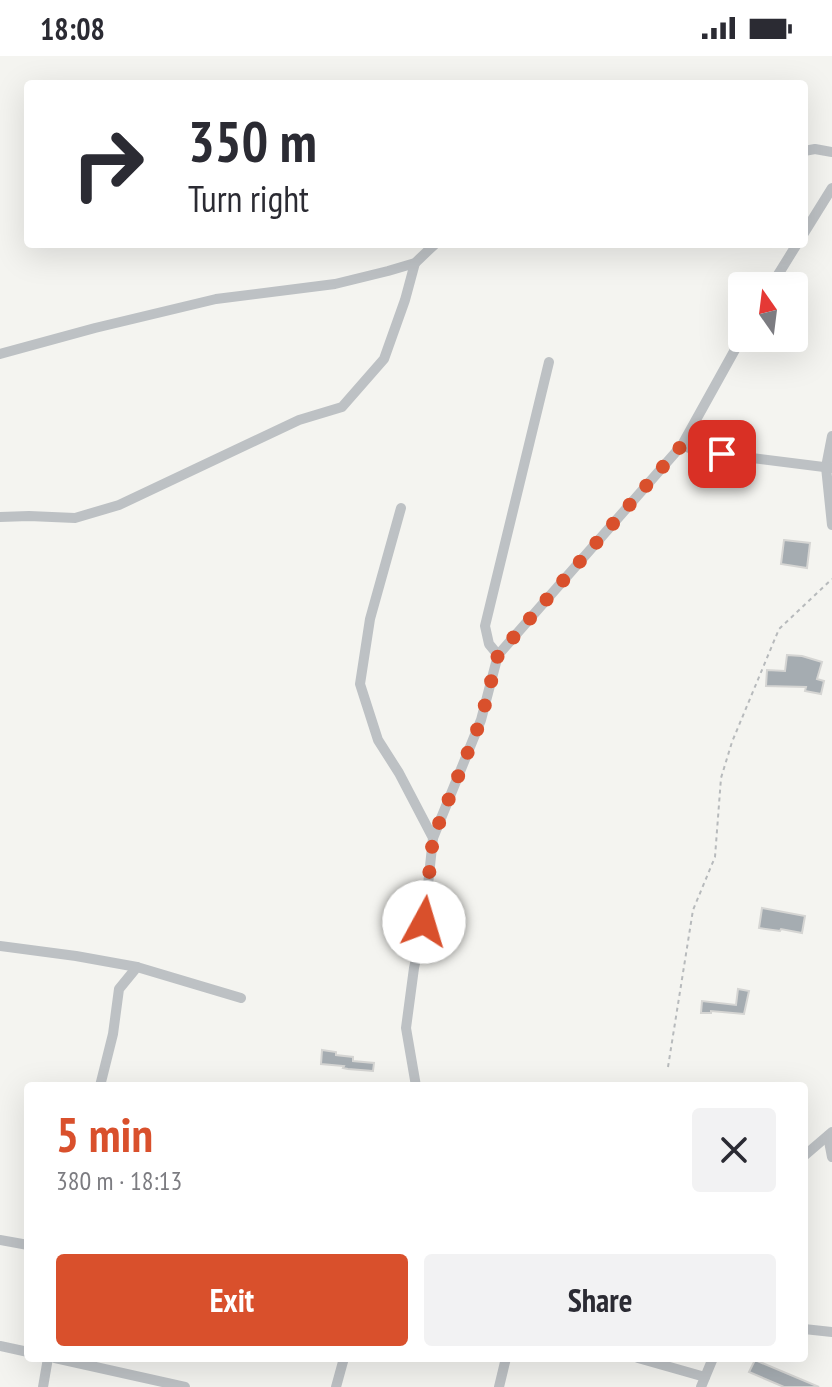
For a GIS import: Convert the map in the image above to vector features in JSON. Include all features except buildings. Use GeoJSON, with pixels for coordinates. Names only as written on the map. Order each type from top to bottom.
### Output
{"type":"FeatureCollection","features":[{"type":"Feature","properties":{"kind":"street"},"geometry":{"type":"LineString","coordinates":[[808,150],[832,152]]}},
{"type":"Feature","properties":{"kind":"street"},"geometry":{"type":"LineString","coordinates":[[808,227],[832,188]]}},
{"type":"Feature","properties":{"kind":"street"},"geometry":{"type":"LineString","coordinates":[[0,354],[216,299],[335,284],[415,263],[431,248]]}},
{"type":"Feature","properties":{"kind":"street"},"geometry":{"type":"LineString","coordinates":[[780,272],[795,248]]}},
{"type":"Feature","properties":{"kind":"street"},"geometry":{"type":"LineString","coordinates":[[0,517],[75,518],[119,505],[299,420],[342,407],[384,359],[415,263]]}},
{"type":"Feature","properties":{"kind":"street"},"geometry":{"type":"LineString","coordinates":[[415,1082],[406,1028],[424,922],[433,838],[481,720],[498,655],[682,445],[734,352]]}},
{"type":"Feature","properties":{"kind":"street"},"geometry":{"type":"LineString","coordinates":[[498,655],[489,644],[485,626],[549,362]]}},
{"type":"Feature","properties":{"kind":"street"},"geometry":{"type":"LineString","coordinates":[[832,436],[829,467],[832,525]]}},
{"type":"Feature","properties":{"kind":"street"},"geometry":{"type":"LineString","coordinates":[[682,445],[696,451],[829,467]]}},
{"type":"Feature","properties":{"kind":"street"},"geometry":{"type":"LineString","coordinates":[[401,508],[370,619],[360,684],[378,740],[433,838]]}},
{"type":"Feature","properties":{"kind":"street"},"geometry":{"type":"LineString","coordinates":[[0,946],[137,967],[241,998]]}},
{"type":"Feature","properties":{"kind":"street"},"geometry":{"type":"LineString","coordinates":[[101,1082],[113,1034],[119,989],[137,967]]}},
{"type":"Feature","properties":{"kind":"street"},"geometry":{"type":"LineString","coordinates":[[808,1153],[831,1135]]}},
{"type":"Feature","properties":{"kind":"street"},"geometry":{"type":"LineString","coordinates":[[831,1135],[832,1157]]}},
{"type":"Feature","properties":{"kind":"street"},"geometry":{"type":"LineString","coordinates":[[0,1240],[24,1244]]}},
{"type":"Feature","properties":{"kind":"street"},"geometry":{"type":"LineString","coordinates":[[808,1329],[832,1332]]}},
{"type":"Feature","properties":{"kind":"street"},"geometry":{"type":"LineString","coordinates":[[0,1346],[24,1351]]}},
{"type":"Feature","properties":{"kind":"street"},"geometry":{"type":"LineString","coordinates":[[43,1387],[47,1362]]}},
{"type":"Feature","properties":{"kind":"street"},"geometry":{"type":"LineString","coordinates":[[73,1362],[185,1387]]}},
{"type":"Feature","properties":{"kind":"street"},"geometry":{"type":"LineString","coordinates":[[336,1387],[343,1362]]}},
{"type":"Feature","properties":{"kind":"street"},"geometry":{"type":"LineString","coordinates":[[499,1387],[505,1362]]}},
{"type":"Feature","properties":{"kind":"street"},"geometry":{"type":"LineString","coordinates":[[649,1362],[703,1382],[711,1362]]}},
{"type":"Feature","properties":{"kind":"path"},"geometry":{"type":"LineString","coordinates":[[668,1067],[693,910],[715,857],[721,778],[732,742],[779,629],[832,579]]}},
{"type":"Feature","properties":{"kind":"route"},"geometry":{"type":"LineString","coordinates":[[424,922],[433,838],[481,720],[498,655],[682,445],[696,451],[722,454]]}}]}
